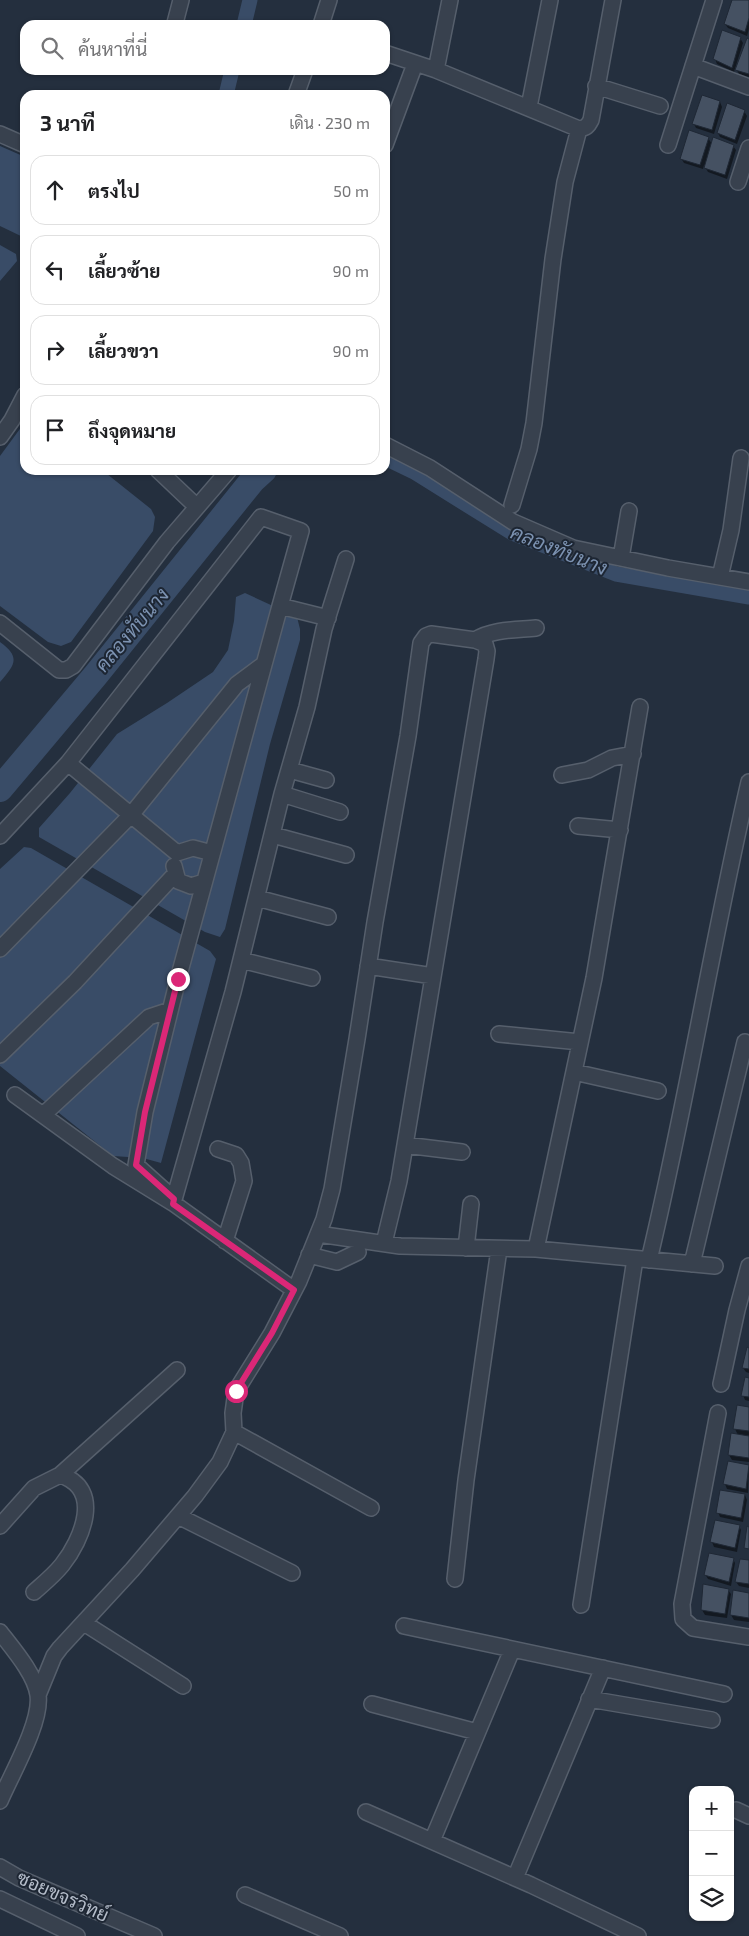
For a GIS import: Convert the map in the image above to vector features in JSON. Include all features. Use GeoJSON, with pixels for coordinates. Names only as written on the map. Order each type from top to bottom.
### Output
{"type":"FeatureCollection","features":[{"type":"Feature","properties":{"kind":"street"},"geometry":{"type":"LineString","coordinates":[[176,20],[181,0]]}},
{"type":"Feature","properties":{"kind":"street"},"geometry":{"type":"LineString","coordinates":[[323,20],[329,0]]}},
{"type":"Feature","properties":{"kind":"street"},"geometry":{"type":"LineString","coordinates":[[436,70],[450,0]]}},
{"type":"Feature","properties":{"kind":"street"},"geometry":{"type":"LineString","coordinates":[[529,107],[550,0]]}},
{"type":"Feature","properties":{"kind":"street"},"geometry":{"type":"LineString","coordinates":[[390,55],[436,70],[579,129],[588,126],[591,120],[613,0]]}},
{"type":"Feature","properties":{"kind":"street"},"geometry":{"type":"LineString","coordinates":[[668,145],[714,0]]}},
{"type":"Feature","properties":{"kind":"street"},"geometry":{"type":"LineString","coordinates":[[390,131],[415,64]]}},
{"type":"Feature","properties":{"kind":"street"},"geometry":{"type":"LineString","coordinates":[[693,66],[749,87]]}},
{"type":"Feature","properties":{"kind":"street"},"geometry":{"type":"LineString","coordinates":[[298,90],[303,75]]}},
{"type":"Feature","properties":{"kind":"street"},"geometry":{"type":"LineString","coordinates":[[596,86],[660,106]]}},
{"type":"Feature","properties":{"kind":"street"},"geometry":{"type":"LineString","coordinates":[[512,506],[529,450],[534,423],[553,260],[565,182],[579,129]]}},
{"type":"Feature","properties":{"kind":"street"},"geometry":{"type":"LineString","coordinates":[[0,134],[20,143]]}},
{"type":"Feature","properties":{"kind":"street"},"geometry":{"type":"LineString","coordinates":[[738,182],[749,148]]}},
{"type":"Feature","properties":{"kind":"street"},"geometry":{"type":"LineString","coordinates":[[0,437],[20,405]]}},
{"type":"Feature","properties":{"kind":"street"},"geometry":{"type":"LineString","coordinates":[[390,448],[430,468],[500,515],[536,534],[573,548],[749,582]]}},
{"type":"Feature","properties":{"kind":"street"},"geometry":{"type":"LineString","coordinates":[[720,576],[731,530],[741,458]]}},
{"type":"Feature","properties":{"kind":"street"},"geometry":{"type":"LineString","coordinates":[[163,475],[197,507]]}},
{"type":"Feature","properties":{"kind":"street"},"geometry":{"type":"LineString","coordinates":[[0,623],[59,670],[66,670],[73,666],[167,542],[225,475]]}},
{"type":"Feature","properties":{"kind":"street"},"geometry":{"type":"LineString","coordinates":[[622,558],[629,511]]}},
{"type":"Feature","properties":{"kind":"street"},"geometry":{"type":"LineString","coordinates":[[0,836],[68,764],[261,516],[301,530],[170,1010],[145,1112],[136,1165],[174,1201],[225,1241],[294,1290]]}},
{"type":"Feature","properties":{"kind":"street"},"geometry":{"type":"LineString","coordinates":[[174,1201],[241,960],[328,618],[346,559]]}},
{"type":"Feature","properties":{"kind":"street"},"geometry":{"type":"LineString","coordinates":[[280,606],[328,618]]}},
{"type":"Feature","properties":{"kind":"street"},"geometry":{"type":"LineString","coordinates":[[475,640],[485,634],[498,631],[536,628]]}},
{"type":"Feature","properties":{"kind":"street"},"geometry":{"type":"LineString","coordinates":[[0,1801],[35,1722],[38,1695],[54,1656],[132,1570],[178,1516],[220,1462],[234,1432],[233,1414],[236,1391],[272,1333],[294,1290],[324,1219],[332,1189],[408,736],[421,643],[426,636],[431,634],[475,640],[485,644],[487,651],[405,1145],[384,1244]]}},
{"type":"Feature","properties":{"kind":"street"},"geometry":{"type":"LineString","coordinates":[[0,949],[131,815],[237,684],[264,664]]}},
{"type":"Feature","properties":{"kind":"street"},"geometry":{"type":"LineString","coordinates":[[536,1249],[594,978],[640,707]]}},
{"type":"Feature","properties":{"kind":"street"},"geometry":{"type":"LineString","coordinates":[[562,775],[588,770],[612,758],[633,754]]}},
{"type":"Feature","properties":{"kind":"street"},"geometry":{"type":"LineString","coordinates":[[68,764],[177,852]]}},
{"type":"Feature","properties":{"kind":"street"},"geometry":{"type":"LineString","coordinates":[[290,770],[326,780]]}},
{"type":"Feature","properties":{"kind":"street"},"geometry":{"type":"LineString","coordinates":[[581,1604],[642,1260],[670,1171],[749,782]]}},
{"type":"Feature","properties":{"kind":"street"},"geometry":{"type":"LineString","coordinates":[[282,794],[340,812]]}},
{"type":"Feature","properties":{"kind":"street"},"geometry":{"type":"LineString","coordinates":[[578,826],[620,830]]}},
{"type":"Feature","properties":{"kind":"street"},"geometry":{"type":"LineString","coordinates":[[273,835],[346,854]]}},
{"type":"Feature","properties":{"kind":"street"},"geometry":{"type":"LineString","coordinates":[[177,852],[194,848],[212,853]]}},
{"type":"Feature","properties":{"kind":"street"},"geometry":{"type":"LineString","coordinates":[[177,852],[174,864],[178,881],[191,886],[204,882]]}},
{"type":"Feature","properties":{"kind":"street"},"geometry":{"type":"LineString","coordinates":[[0,1055],[75,982],[176,873]]}},
{"type":"Feature","properties":{"kind":"street"},"geometry":{"type":"LineString","coordinates":[[257,898],[328,917]]}},
{"type":"Feature","properties":{"kind":"street"},"geometry":{"type":"LineString","coordinates":[[241,960],[312,978]]}},
{"type":"Feature","properties":{"kind":"street"},"geometry":{"type":"LineString","coordinates":[[368,966],[433,976]]}},
{"type":"Feature","properties":{"kind":"street"},"geometry":{"type":"LineString","coordinates":[[43,1115],[149,1017],[170,1010]]}},
{"type":"Feature","properties":{"kind":"street"},"geometry":{"type":"LineString","coordinates":[[499,1034],[580,1042]]}},
{"type":"Feature","properties":{"kind":"street"},"geometry":{"type":"LineString","coordinates":[[692,1264],[744,1069],[745,1042]]}},
{"type":"Feature","properties":{"kind":"street"},"geometry":{"type":"LineString","coordinates":[[574,1072],[658,1091]]}},
{"type":"Feature","properties":{"kind":"street"},"geometry":{"type":"LineString","coordinates":[[15,1095],[113,1166],[174,1201]]}},
{"type":"Feature","properties":{"kind":"street"},"geometry":{"type":"LineString","coordinates":[[405,1145],[462,1152]]}},
{"type":"Feature","properties":{"kind":"street"},"geometry":{"type":"LineString","coordinates":[[218,1149],[236,1155],[244,1173],[244,1181],[225,1241]]}},
{"type":"Feature","properties":{"kind":"street"},"geometry":{"type":"LineString","coordinates":[[466,1248],[471,1204]]}},
{"type":"Feature","properties":{"kind":"street"},"geometry":{"type":"LineString","coordinates":[[318,1234],[400,1246],[536,1249],[715,1266]]}},
{"type":"Feature","properties":{"kind":"street"},"geometry":{"type":"LineString","coordinates":[[455,1579],[466,1480],[499,1249]]}},
{"type":"Feature","properties":{"kind":"street"},"geometry":{"type":"LineString","coordinates":[[309,1256],[334,1262],[358,1252]]}},
{"type":"Feature","properties":{"kind":"street"},"geometry":{"type":"LineString","coordinates":[[721,1384],[737,1310],[749,1266]]}},
{"type":"Feature","properties":{"kind":"street"},"geometry":{"type":"LineString","coordinates":[[0,1526],[34,1488],[60,1475],[177,1370]]}},
{"type":"Feature","properties":{"kind":"street"},"geometry":{"type":"LineString","coordinates":[[718,1413],[682,1604],[683,1619],[693,1628],[749,1637]]}},
{"type":"Feature","properties":{"kind":"street"},"geometry":{"type":"LineString","coordinates":[[234,1432],[371,1508]]}},
{"type":"Feature","properties":{"kind":"street"},"geometry":{"type":"LineString","coordinates":[[34,1592],[62,1566],[82,1528],[86,1510],[84,1493],[70,1478],[60,1475]]}},
{"type":"Feature","properties":{"kind":"street"},"geometry":{"type":"LineString","coordinates":[[178,1516],[292,1573]]}},
{"type":"Feature","properties":{"kind":"street"},"geometry":{"type":"LineString","coordinates":[[84,1623],[183,1686]]}},
{"type":"Feature","properties":{"kind":"street"},"geometry":{"type":"LineString","coordinates":[[404,1626],[724,1694]]}},
{"type":"Feature","properties":{"kind":"street"},"geometry":{"type":"LineString","coordinates":[[0,1632],[26,1666],[38,1695]]}},
{"type":"Feature","properties":{"kind":"street"},"geometry":{"type":"LineString","coordinates":[[432,1841],[512,1650]]}},
{"type":"Feature","properties":{"kind":"street"},"geometry":{"type":"LineString","coordinates":[[515,1878],[602,1668]]}},
{"type":"Feature","properties":{"kind":"street"},"geometry":{"type":"LineString","coordinates":[[589,1699],[712,1720]]}},
{"type":"Feature","properties":{"kind":"street"},"geometry":{"type":"LineString","coordinates":[[372,1704],[477,1732]]}},
{"type":"Feature","properties":{"kind":"street"},"geometry":{"type":"LineString","coordinates":[[366,1812],[515,1878],[638,1936]]}},
{"type":"Feature","properties":{"kind":"street","name":"ซอยขจรวิทย์"},"geometry":{"type":"LineString","coordinates":[[0,1867],[19,1878],[154,1936]]}},
{"type":"Feature","properties":{"kind":"street"},"geometry":{"type":"LineString","coordinates":[[245,1895],[340,1936]]}},
{"type":"Feature","properties":{"kind":"street"},"geometry":{"type":"LineString","coordinates":[[0,1899],[77,1936]]}},
{"type":"Feature","properties":{"kind":"water"},"geometry":{"type":"Polygon","coordinates":[[[0,146],[20,155],[20,236],[0,226],[0,146]]]}},
{"type":"Feature","properties":{"kind":"water"},"geometry":{"type":"Polygon","coordinates":[[[0,245],[16,254],[17,261],[0,281],[0,245]]]}},
{"type":"Feature","properties":{"kind":"water"},"geometry":{"type":"Polygon","coordinates":[[[20,429],[20,475],[108,475],[151,509],[155,517],[153,531],[71,642],[61,646],[48,642],[0,606],[0,456],[20,429]]]}},
{"type":"Feature","properties":{"kind":"water"},"geometry":{"type":"Polygon","coordinates":[[[245,593],[297,617],[300,640],[270,744],[225,929],[220,937],[205,932],[39,837],[39,828],[70,793],[117,734],[213,672],[228,650],[234,621],[236,597],[245,593]]]}},
{"type":"Feature","properties":{"kind":"water"},"geometry":{"type":"Polygon","coordinates":[[[0,642],[11,652],[14,661],[0,682],[0,642]]]}},
{"type":"Feature","properties":{"kind":"water"},"geometry":{"type":"Polygon","coordinates":[[[24,847],[31,848],[210,951],[216,959],[161,1163],[143,1158],[113,1156],[0,1066],[0,869],[24,847]]]}},
{"type":"Feature","properties":{"kind":"building"},"geometry":{"type":"Polygon","coordinates":[[[732,0],[749,0],[749,18],[745,32],[724,24],[732,0]]]}},
{"type":"Feature","properties":{"kind":"building"},"geometry":{"type":"Polygon","coordinates":[[[722,30],[741,37],[732,68],[713,59],[722,30]]]}},
{"type":"Feature","properties":{"kind":"building"},"geometry":{"type":"Polygon","coordinates":[[[747,38],[749,39],[749,74],[735,70],[747,38]]]}},
{"type":"Feature","properties":{"kind":"building"},"geometry":{"type":"Polygon","coordinates":[[[702,95],[720,101],[712,130],[692,124],[702,95]]]}},
{"type":"Feature","properties":{"kind":"building"},"geometry":{"type":"Polygon","coordinates":[[[727,103],[745,110],[735,140],[717,133],[727,103]]]}},
{"type":"Feature","properties":{"kind":"building"},"geometry":{"type":"Polygon","coordinates":[[[689,130],[709,137],[700,165],[680,159],[689,130]]]}},
{"type":"Feature","properties":{"kind":"building"},"geometry":{"type":"Polygon","coordinates":[[[713,137],[734,145],[725,175],[704,168],[713,137]]]}},
{"type":"Feature","properties":{"kind":"building"},"geometry":{"type":"Polygon","coordinates":[[[747,1347],[749,1348],[749,1369],[742,1368],[747,1347]]]}},
{"type":"Feature","properties":{"kind":"building"},"geometry":{"type":"Polygon","coordinates":[[[745,1377],[749,1378],[749,1397],[741,1396],[745,1377]]]}},
{"type":"Feature","properties":{"kind":"building"},"geometry":{"type":"Polygon","coordinates":[[[737,1405],[749,1407],[749,1431],[733,1429],[737,1405]]]}},
{"type":"Feature","properties":{"kind":"building"},"geometry":{"type":"Polygon","coordinates":[[[731,1433],[749,1436],[749,1458],[728,1455],[731,1433]]]}},
{"type":"Feature","properties":{"kind":"building"},"geometry":{"type":"Polygon","coordinates":[[[728,1461],[749,1465],[746,1489],[723,1484],[728,1461]]]}},
{"type":"Feature","properties":{"kind":"building"},"geometry":{"type":"Polygon","coordinates":[[[720,1490],[745,1494],[741,1518],[716,1513],[720,1490]]]}},
{"type":"Feature","properties":{"kind":"building"},"geometry":{"type":"Polygon","coordinates":[[[715,1520],[740,1525],[735,1548],[710,1542],[715,1520]]]}},
{"type":"Feature","properties":{"kind":"building"},"geometry":{"type":"Polygon","coordinates":[[[747,1526],[749,1527],[749,1549],[744,1548],[747,1526]]]}},
{"type":"Feature","properties":{"kind":"building"},"geometry":{"type":"Polygon","coordinates":[[[709,1553],[734,1558],[729,1582],[704,1575],[709,1553]]]}},
{"type":"Feature","properties":{"kind":"building"},"geometry":{"type":"Polygon","coordinates":[[[740,1559],[749,1560],[749,1584],[735,1582],[740,1559]]]}},
{"type":"Feature","properties":{"kind":"building"},"geometry":{"type":"Polygon","coordinates":[[[703,1584],[729,1589],[725,1614],[701,1610],[703,1584]]]}},
{"type":"Feature","properties":{"kind":"building"},"geometry":{"type":"Polygon","coordinates":[[[733,1590],[749,1593],[749,1618],[730,1615],[733,1590]]]}},
{"type":"Feature","properties":{"kind":"waterway"},"geometry":{"type":"LineString","coordinates":[[245,20],[250,0]]}},
{"type":"Feature","properties":{"kind":"waterway"},"geometry":{"type":"LineString","coordinates":[[227,90],[231,75]]}},
{"type":"Feature","properties":{"kind":"waterway","name":"คลองทับนาง"},"geometry":{"type":"LineString","coordinates":[[390,460],[414,472],[512,533],[616,574],[749,597]]}},
{"type":"Feature","properties":{"kind":"waterway","name":"คลองทับนาง"},"geometry":{"type":"LineString","coordinates":[[0,789],[95,676],[259,475]]}},
{"type":"Feature","properties":{"kind":"route"},"geometry":{"type":"LineString","coordinates":[[178,979],[145,1112],[136,1165],[174,1199],[173,1204],[294,1290],[272,1333],[236,1391]]}}]}
